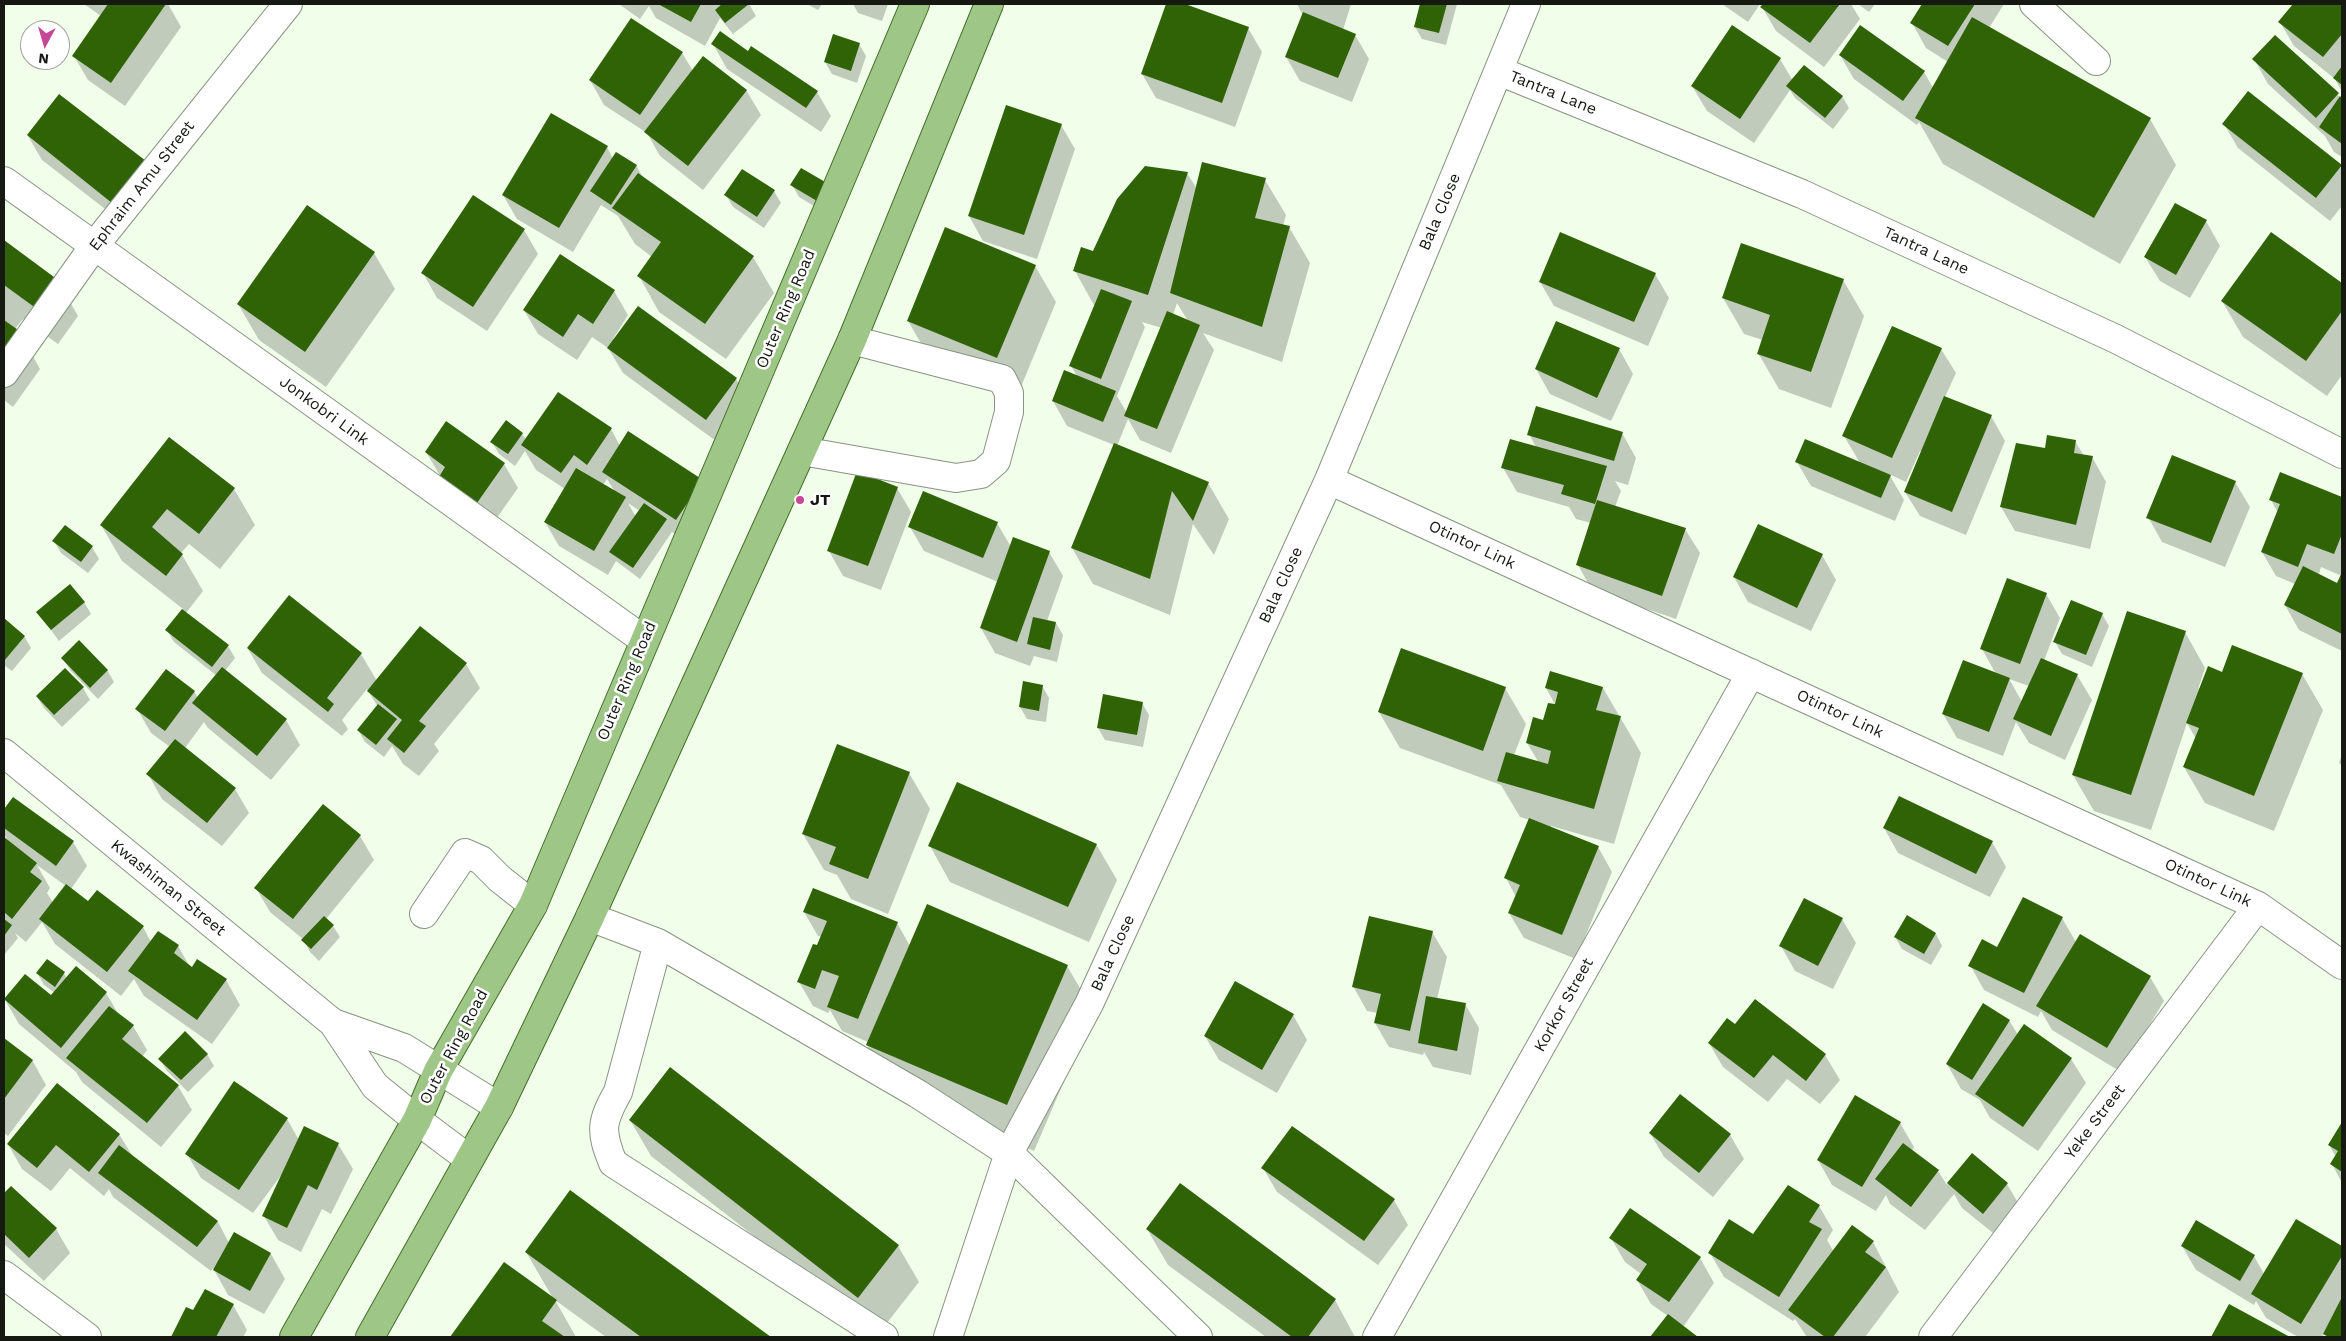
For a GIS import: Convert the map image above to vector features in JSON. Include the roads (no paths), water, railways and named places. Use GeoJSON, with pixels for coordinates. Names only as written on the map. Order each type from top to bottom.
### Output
{"type":"FeatureCollection","features":[{"type":"Feature","properties":{"kind":"main road","name":"Outer Ring Road"},"geometry":{"type":"LineString","coordinates":[[294,1337],[416,1120],[438,1071],[533,904],[915,4]]}},
{"type":"Feature","properties":{"kind":"main road"},"geometry":{"type":"LineString","coordinates":[[370,1337],[499,1107],[590,917],[852,340],[989,4]]}},
{"type":"Feature","properties":{"kind":"street","name":"Ephraim Amu Street"},"geometry":{"type":"LineString","coordinates":[[4,373],[94,246],[288,4]]}},
{"type":"Feature","properties":{"kind":"street","name":"Bala Close"},"geometry":{"type":"LineString","coordinates":[[948,1337],[1009,1153],[1089,1004],[1329,480],[1526,4]]}},
{"type":"Feature","properties":{"kind":"street"},"geometry":{"type":"LineString","coordinates":[[2034,4],[2096,61]]}},
{"type":"Feature","properties":{"kind":"street","name":"Tantra Lane"},"geometry":{"type":"LineString","coordinates":[[1499,71],[1802,194],[2116,339],[2342,454]]}},
{"type":"Feature","properties":{"kind":"street","name":"Jonkobri Link"},"geometry":{"type":"LineString","coordinates":[[4,181],[644,640]]}},
{"type":"Feature","properties":{"kind":"street"},"geometry":{"type":"LineString","coordinates":[[802,451],[956,478],[981,474],[996,461],[1009,412],[1009,393],[1002,379],[852,340]]}},
{"type":"Feature","properties":{"kind":"street","name":"Otintor Link"},"geometry":{"type":"LineString","coordinates":[[1329,480],[2258,906],[2342,965]]}},
{"type":"Feature","properties":{"kind":"street","name":"Korkor Street"},"geometry":{"type":"LineString","coordinates":[[1377,1337],[1750,673]]}},
{"type":"Feature","properties":{"kind":"street","name":"Kwashiman Street"},"geometry":{"type":"LineString","coordinates":[[4,752],[333,1023],[375,1086],[416,1120],[470,1159]]}},
{"type":"Feature","properties":{"kind":"street"},"geometry":{"type":"LineString","coordinates":[[424,914],[465,853],[481,860],[500,879],[533,904]]}},
{"type":"Feature","properties":{"kind":"street","name":"Yeke Street"},"geometry":{"type":"LineString","coordinates":[[1933,1337],[2258,906]]}},
{"type":"Feature","properties":{"kind":"street"},"geometry":{"type":"LineString","coordinates":[[590,917],[658,943],[918,1094],[1009,1153],[1198,1337]]}},
{"type":"Feature","properties":{"kind":"street"},"geometry":{"type":"LineString","coordinates":[[658,943],[618,1092],[606,1113],[603,1138],[613,1163],[884,1337]]}},
{"type":"Feature","properties":{"kind":"street","name":"Kwashiman Street"},"geometry":{"type":"LineString","coordinates":[[333,1023],[404,1048],[438,1071],[499,1107]]}},
{"type":"Feature","properties":{"kind":"street"},"geometry":{"type":"LineString","coordinates":[[4,1275],[87,1337]]}},
{"type":"Feature","properties":{"kind":"place","name":"JT"},"geometry":{"type":"Point","coordinates":[800,500]}}]}
